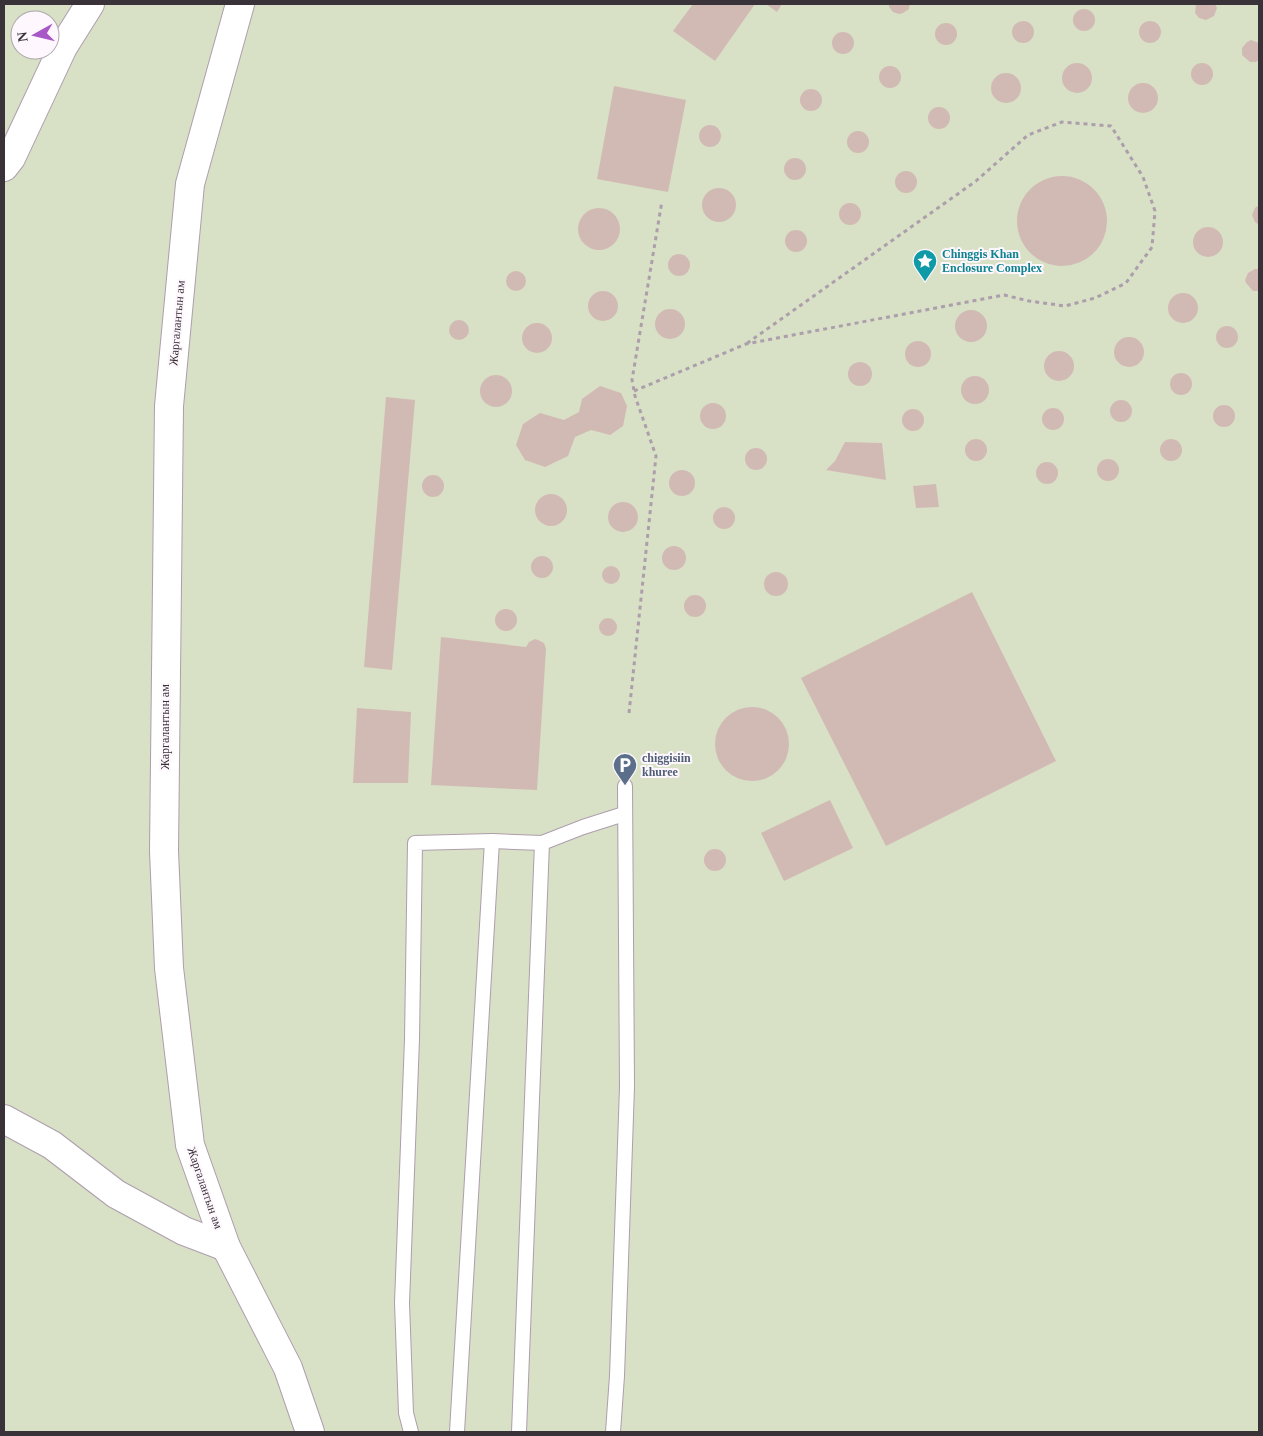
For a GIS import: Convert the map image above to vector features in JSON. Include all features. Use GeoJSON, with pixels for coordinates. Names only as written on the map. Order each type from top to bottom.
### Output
{"type":"FeatureCollection","features":[{"type":"Feature","properties":{"kind":"street"},"geometry":{"type":"LineString","coordinates":[[4,167],[11,158],[63,47],[90,4]]}},
{"type":"Feature","properties":{"kind":"street","name":"Жаргалантын ам"},"geometry":{"type":"LineString","coordinates":[[240,4],[190,184],[169,406],[164,851],[168,968],[190,1145],[226,1247],[288,1368],[310,1432]]}},
{"type":"Feature","properties":{"kind":"street"},"geometry":{"type":"LineString","coordinates":[[4,1119],[52,1146],[116,1194],[184,1231],[226,1247]]}},
{"type":"Feature","properties":{"kind":"lane"},"geometry":{"type":"LineString","coordinates":[[613,1432],[617,1376],[627,1087],[625,786]]}},
{"type":"Feature","properties":{"kind":"lane"},"geometry":{"type":"LineString","coordinates":[[411,1432],[406,1413],[402,1304],[412,1039],[415,843],[492,841],[542,843],[624,814]]}},
{"type":"Feature","properties":{"kind":"lane"},"geometry":{"type":"LineString","coordinates":[[457,1432],[492,841]]}},
{"type":"Feature","properties":{"kind":"lane"},"geometry":{"type":"LineString","coordinates":[[518,1432],[542,843]]}},
{"type":"Feature","properties":{"kind":"path"},"geometry":{"type":"LineString","coordinates":[[634,390],[746,344],[1004,294],[1029,301],[1065,306],[1095,298],[1126,283],[1152,247],[1155,211],[1144,176],[1111,126],[1062,122],[1028,134],[976,181],[746,344]]}},
{"type":"Feature","properties":{"kind":"path"},"geometry":{"type":"LineString","coordinates":[[629,712],[656,456],[632,380],[662,201]]}},
{"type":"Feature","properties":{"kind":"green space"},"geometry":{"type":"Polygon","coordinates":[[[4,4],[1259,4],[1259,1432],[4,1432],[4,4]]]}},
{"type":"Feature","properties":{"kind":"building"},"geometry":{"type":"Polygon","coordinates":[[[693,4],[755,4],[715,61],[673,31],[693,4]]]}},
{"type":"Feature","properties":{"kind":"building"},"geometry":{"type":"Polygon","coordinates":[[[766,4],[782,4],[777,12],[766,4]]]}},
{"type":"Feature","properties":{"kind":"building"},"geometry":{"type":"Polygon","coordinates":[[[889,4],[910,4],[909,9],[899,14],[893,12],[889,4]]]}},
{"type":"Feature","properties":{"kind":"building"},"geometry":{"type":"Polygon","coordinates":[[[1196,4],[1215,4],[1217,8],[1214,16],[1206,20],[1199,18],[1195,13],[1196,4]]]}},
{"type":"Feature","properties":{"kind":"building"},"geometry":{"type":"Polygon","coordinates":[[[1084,9],[1092,12],[1095,20],[1092,28],[1084,31],[1076,28],[1073,20],[1076,12],[1084,9]]]}},
{"type":"Feature","properties":{"kind":"building"},"geometry":{"type":"Polygon","coordinates":[[[1023,21],[1031,24],[1034,32],[1031,40],[1023,43],[1015,40],[1012,32],[1015,24],[1023,21]]]}},
{"type":"Feature","properties":{"kind":"building"},"geometry":{"type":"Polygon","coordinates":[[[1150,21],[1158,24],[1161,32],[1158,40],[1150,43],[1142,40],[1139,32],[1142,24],[1150,21]]]}},
{"type":"Feature","properties":{"kind":"building"},"geometry":{"type":"Polygon","coordinates":[[[946,23],[954,26],[957,34],[954,42],[946,45],[938,42],[935,34],[938,26],[946,23]]]}},
{"type":"Feature","properties":{"kind":"building"},"geometry":{"type":"Polygon","coordinates":[[[843,32],[851,35],[854,43],[851,51],[843,54],[835,51],[832,43],[835,35],[843,32]]]}},
{"type":"Feature","properties":{"kind":"building"},"geometry":{"type":"Polygon","coordinates":[[[1251,40],[1259,43],[1259,60],[1256,62],[1250,62],[1242,55],[1242,48],[1251,40]]]}},
{"type":"Feature","properties":{"kind":"building"},"geometry":{"type":"Polygon","coordinates":[[[1077,63],[1083,64],[1091,72],[1091,84],[1083,92],[1077,93],[1071,92],[1063,84],[1062,78],[1063,72],[1071,64],[1077,63]]]}},
{"type":"Feature","properties":{"kind":"building"},"geometry":{"type":"Polygon","coordinates":[[[1202,63],[1210,66],[1213,74],[1210,82],[1202,85],[1194,82],[1191,74],[1194,66],[1202,63]]]}},
{"type":"Feature","properties":{"kind":"building"},"geometry":{"type":"Polygon","coordinates":[[[890,66],[898,69],[901,77],[898,85],[890,88],[882,85],[879,77],[882,69],[890,66]]]}},
{"type":"Feature","properties":{"kind":"building"},"geometry":{"type":"Polygon","coordinates":[[[1006,73],[1012,74],[1020,82],[1020,94],[1012,102],[1006,103],[1000,102],[992,94],[991,88],[992,82],[1000,74],[1006,73]]]}},
{"type":"Feature","properties":{"kind":"building"},"geometry":{"type":"Polygon","coordinates":[[[1143,83],[1149,84],[1157,92],[1157,104],[1149,112],[1143,113],[1137,112],[1129,104],[1128,98],[1129,92],[1137,84],[1143,83]]]}},
{"type":"Feature","properties":{"kind":"building"},"geometry":{"type":"Polygon","coordinates":[[[614,86],[686,100],[668,192],[597,179],[614,86]]]}},
{"type":"Feature","properties":{"kind":"building"},"geometry":{"type":"Polygon","coordinates":[[[811,89],[819,92],[822,100],[819,108],[811,111],[803,108],[800,100],[803,92],[811,89]]]}},
{"type":"Feature","properties":{"kind":"building"},"geometry":{"type":"Polygon","coordinates":[[[939,107],[947,110],[950,118],[947,126],[939,129],[931,126],[928,118],[931,110],[939,107]]]}},
{"type":"Feature","properties":{"kind":"building"},"geometry":{"type":"Polygon","coordinates":[[[710,125],[718,128],[721,136],[718,144],[710,147],[702,144],[699,136],[702,128],[710,125]]]}},
{"type":"Feature","properties":{"kind":"building"},"geometry":{"type":"Polygon","coordinates":[[[858,131],[866,134],[869,142],[866,150],[858,153],[850,150],[847,142],[850,134],[858,131]]]}},
{"type":"Feature","properties":{"kind":"building"},"geometry":{"type":"Polygon","coordinates":[[[795,158],[803,161],[806,169],[803,177],[795,180],[787,177],[784,169],[787,161],[795,158]]]}},
{"type":"Feature","properties":{"kind":"building"},"geometry":{"type":"Polygon","coordinates":[[[906,171],[914,174],[917,182],[914,190],[906,193],[898,190],[895,182],[898,174],[906,171]]]}},
{"type":"Feature","properties":{"kind":"building","name":"Chinggis Khan Enclosure Complex"},"geometry":{"type":"Polygon","coordinates":[[[1062,176],[1079,180],[1094,189],[1103,204],[1107,221],[1103,238],[1094,253],[1079,262],[1062,266],[1045,262],[1030,253],[1021,238],[1017,221],[1021,204],[1030,189],[1045,180],[1062,176]]]}},
{"type":"Feature","properties":{"kind":"building"},"geometry":{"type":"Polygon","coordinates":[[[719,188],[731,193],[736,205],[731,217],[719,222],[707,217],[702,205],[707,193],[719,188]]]}},
{"type":"Feature","properties":{"kind":"building"},"geometry":{"type":"Polygon","coordinates":[[[850,203],[858,206],[861,214],[858,222],[850,225],[842,222],[839,214],[842,206],[850,203]]]}},
{"type":"Feature","properties":{"kind":"building"},"geometry":{"type":"Polygon","coordinates":[[[1259,205],[1259,225],[1255,222],[1252,215],[1255,208],[1259,205]]]}},
{"type":"Feature","properties":{"kind":"building"},"geometry":{"type":"Polygon","coordinates":[[[599,208],[614,214],[620,229],[614,244],[599,250],[584,244],[578,229],[584,214],[599,208]]]}},
{"type":"Feature","properties":{"kind":"building"},"geometry":{"type":"Polygon","coordinates":[[[1208,227],[1214,228],[1222,236],[1222,248],[1214,256],[1208,257],[1202,256],[1194,248],[1193,242],[1194,236],[1202,228],[1208,227]]]}},
{"type":"Feature","properties":{"kind":"building"},"geometry":{"type":"Polygon","coordinates":[[[796,230],[804,233],[807,241],[804,249],[796,252],[788,249],[785,241],[788,233],[796,230]]]}},
{"type":"Feature","properties":{"kind":"building"},"geometry":{"type":"Polygon","coordinates":[[[679,254],[689,261],[690,265],[683,275],[679,276],[669,269],[668,265],[675,255],[679,254]]]}},
{"type":"Feature","properties":{"kind":"building"},"geometry":{"type":"Polygon","coordinates":[[[1259,269],[1259,291],[1253,291],[1245,280],[1248,273],[1259,269]]]}},
{"type":"Feature","properties":{"kind":"building"},"geometry":{"type":"Polygon","coordinates":[[[512,271],[520,271],[526,277],[526,285],[520,291],[512,291],[506,285],[506,277],[512,271]]]}},
{"type":"Feature","properties":{"kind":"building"},"geometry":{"type":"Polygon","coordinates":[[[603,291],[614,295],[618,306],[614,317],[603,321],[592,317],[588,306],[592,295],[603,291]]]}},
{"type":"Feature","properties":{"kind":"building"},"geometry":{"type":"Polygon","coordinates":[[[1183,293],[1189,294],[1197,302],[1197,314],[1189,322],[1183,323],[1177,322],[1169,314],[1168,308],[1169,302],[1177,294],[1183,293]]]}},
{"type":"Feature","properties":{"kind":"building"},"geometry":{"type":"Polygon","coordinates":[[[670,309],[681,313],[685,324],[681,335],[670,339],[659,335],[655,324],[659,313],[670,309]]]}},
{"type":"Feature","properties":{"kind":"building"},"geometry":{"type":"Polygon","coordinates":[[[971,310],[983,314],[987,326],[983,338],[971,342],[959,338],[955,326],[959,314],[971,310]]]}},
{"type":"Feature","properties":{"kind":"building"},"geometry":{"type":"Polygon","coordinates":[[[459,320],[466,323],[469,330],[466,337],[459,340],[452,337],[449,330],[452,323],[459,320]]]}},
{"type":"Feature","properties":{"kind":"building"},"geometry":{"type":"Polygon","coordinates":[[[537,323],[548,327],[552,338],[548,349],[537,353],[526,349],[522,338],[526,327],[537,323]]]}},
{"type":"Feature","properties":{"kind":"building"},"geometry":{"type":"Polygon","coordinates":[[[1227,326],[1235,329],[1238,337],[1235,345],[1227,348],[1219,345],[1216,337],[1219,329],[1227,326]]]}},
{"type":"Feature","properties":{"kind":"building"},"geometry":{"type":"Polygon","coordinates":[[[1129,337],[1140,341],[1144,352],[1140,363],[1129,367],[1118,363],[1114,352],[1118,341],[1129,337]]]}},
{"type":"Feature","properties":{"kind":"building"},"geometry":{"type":"Polygon","coordinates":[[[918,341],[927,345],[931,354],[927,363],[918,367],[909,363],[905,354],[909,345],[918,341]]]}},
{"type":"Feature","properties":{"kind":"building"},"geometry":{"type":"Polygon","coordinates":[[[1059,351],[1070,355],[1074,366],[1070,377],[1059,381],[1048,377],[1044,366],[1048,355],[1059,351]]]}},
{"type":"Feature","properties":{"kind":"building"},"geometry":{"type":"Polygon","coordinates":[[[860,362],[865,363],[871,369],[871,379],[865,385],[860,386],[855,385],[849,379],[848,374],[849,369],[855,363],[860,362]]]}},
{"type":"Feature","properties":{"kind":"building"},"geometry":{"type":"Polygon","coordinates":[[[1181,373],[1189,376],[1192,384],[1189,392],[1181,395],[1173,392],[1170,384],[1173,376],[1181,373]]]}},
{"type":"Feature","properties":{"kind":"building"},"geometry":{"type":"Polygon","coordinates":[[[496,375],[507,380],[512,391],[507,402],[496,407],[485,402],[480,391],[485,380],[496,375]]]}},
{"type":"Feature","properties":{"kind":"building"},"geometry":{"type":"Polygon","coordinates":[[[975,376],[985,380],[989,390],[985,400],[975,404],[965,400],[961,390],[965,380],[975,376]]]}},
{"type":"Feature","properties":{"kind":"building"},"geometry":{"type":"Polygon","coordinates":[[[600,386],[621,393],[627,406],[623,426],[610,435],[591,430],[575,437],[568,456],[545,467],[525,460],[516,445],[523,424],[540,413],[564,420],[579,412],[582,399],[600,386]]]}},
{"type":"Feature","properties":{"kind":"building"},"geometry":{"type":"Polygon","coordinates":[[[386,397],[415,400],[392,670],[364,667],[386,397]]]}},
{"type":"Feature","properties":{"kind":"building"},"geometry":{"type":"Polygon","coordinates":[[[1121,400],[1129,403],[1132,411],[1129,419],[1121,422],[1113,419],[1110,411],[1113,403],[1121,400]]]}},
{"type":"Feature","properties":{"kind":"building"},"geometry":{"type":"Polygon","coordinates":[[[713,403],[722,407],[726,416],[722,425],[713,429],[704,425],[700,416],[704,407],[713,403]]]}},
{"type":"Feature","properties":{"kind":"building"},"geometry":{"type":"Polygon","coordinates":[[[1224,405],[1232,408],[1235,416],[1232,424],[1224,427],[1216,424],[1213,416],[1216,408],[1224,405]]]}},
{"type":"Feature","properties":{"kind":"building"},"geometry":{"type":"Polygon","coordinates":[[[1053,408],[1061,411],[1064,419],[1061,427],[1053,430],[1045,427],[1042,419],[1045,411],[1053,408]]]}},
{"type":"Feature","properties":{"kind":"building"},"geometry":{"type":"Polygon","coordinates":[[[913,409],[921,412],[924,420],[921,428],[913,431],[905,428],[902,420],[905,412],[913,409]]]}},
{"type":"Feature","properties":{"kind":"building"},"geometry":{"type":"Polygon","coordinates":[[[976,439],[984,442],[987,450],[984,458],[976,461],[968,458],[965,450],[968,442],[976,439]]]}},
{"type":"Feature","properties":{"kind":"building"},"geometry":{"type":"Polygon","coordinates":[[[1171,439],[1179,442],[1182,450],[1179,458],[1171,461],[1163,458],[1160,450],[1163,442],[1171,439]]]}},
{"type":"Feature","properties":{"kind":"building"},"geometry":{"type":"Polygon","coordinates":[[[845,442],[882,443],[886,480],[826,470],[835,461],[845,442]]]}},
{"type":"Feature","properties":{"kind":"building"},"geometry":{"type":"Polygon","coordinates":[[[756,448],[764,451],[767,459],[764,467],[756,470],[748,467],[745,459],[748,451],[756,448]]]}},
{"type":"Feature","properties":{"kind":"building"},"geometry":{"type":"Polygon","coordinates":[[[1108,459],[1116,462],[1119,470],[1116,478],[1108,481],[1100,478],[1097,470],[1100,462],[1108,459]]]}},
{"type":"Feature","properties":{"kind":"building"},"geometry":{"type":"Polygon","coordinates":[[[1047,462],[1055,465],[1058,473],[1055,481],[1047,484],[1039,481],[1036,473],[1039,465],[1047,462]]]}},
{"type":"Feature","properties":{"kind":"building"},"geometry":{"type":"Polygon","coordinates":[[[682,470],[691,474],[695,483],[691,492],[682,496],[673,492],[669,483],[673,474],[682,470]]]}},
{"type":"Feature","properties":{"kind":"building"},"geometry":{"type":"Polygon","coordinates":[[[433,475],[441,478],[444,486],[441,494],[433,497],[425,494],[422,486],[425,478],[433,475]]]}},
{"type":"Feature","properties":{"kind":"building"},"geometry":{"type":"Polygon","coordinates":[[[936,484],[939,507],[916,508],[913,486],[936,484]]]}},
{"type":"Feature","properties":{"kind":"building"},"geometry":{"type":"Polygon","coordinates":[[[551,494],[562,499],[567,510],[562,521],[551,526],[540,521],[535,510],[540,499],[551,494]]]}},
{"type":"Feature","properties":{"kind":"building"},"geometry":{"type":"Polygon","coordinates":[[[623,502],[634,506],[638,517],[634,528],[623,532],[612,528],[608,517],[612,506],[623,502]]]}},
{"type":"Feature","properties":{"kind":"building"},"geometry":{"type":"Polygon","coordinates":[[[724,507],[732,510],[735,518],[732,526],[724,529],[716,526],[713,518],[716,510],[724,507]]]}},
{"type":"Feature","properties":{"kind":"building"},"geometry":{"type":"Polygon","coordinates":[[[674,546],[682,550],[686,558],[682,566],[674,570],[666,566],[662,558],[666,550],[674,546]]]}},
{"type":"Feature","properties":{"kind":"building"},"geometry":{"type":"Polygon","coordinates":[[[538,556],[546,556],[553,563],[553,571],[546,578],[538,578],[531,571],[531,563],[538,556]]]}},
{"type":"Feature","properties":{"kind":"building"},"geometry":{"type":"Polygon","coordinates":[[[607,566],[615,566],[620,571],[618,582],[607,584],[602,579],[602,571],[607,566]]]}},
{"type":"Feature","properties":{"kind":"building"},"geometry":{"type":"Polygon","coordinates":[[[771,572],[781,572],[788,579],[788,589],[781,596],[771,596],[764,589],[764,579],[771,572]]]}},
{"type":"Feature","properties":{"kind":"building"},"geometry":{"type":"Polygon","coordinates":[[[972,592],[1056,761],[886,846],[801,678],[972,592]]]}},
{"type":"Feature","properties":{"kind":"building"},"geometry":{"type":"Polygon","coordinates":[[[695,595],[705,602],[706,606],[699,616],[695,617],[685,610],[684,606],[691,596],[695,595]]]}},
{"type":"Feature","properties":{"kind":"building"},"geometry":{"type":"Polygon","coordinates":[[[506,609],[514,612],[517,620],[514,628],[506,631],[498,628],[495,620],[498,612],[506,609]]]}},
{"type":"Feature","properties":{"kind":"building"},"geometry":{"type":"Polygon","coordinates":[[[608,618],[614,621],[617,627],[614,633],[608,636],[602,633],[599,627],[602,621],[608,618]]]}},
{"type":"Feature","properties":{"kind":"building"},"geometry":{"type":"Polygon","coordinates":[[[441,637],[526,647],[529,642],[535,639],[544,643],[546,649],[537,790],[431,785],[441,637]]]}},
{"type":"Feature","properties":{"kind":"building"},"geometry":{"type":"Polygon","coordinates":[[[752,707],[766,710],[778,718],[786,730],[789,744],[786,758],[778,770],[766,778],[752,781],[738,778],[726,770],[718,758],[715,744],[718,730],[726,718],[738,710],[752,707]]]}},
{"type":"Feature","properties":{"kind":"building"},"geometry":{"type":"Polygon","coordinates":[[[357,708],[411,712],[408,783],[353,783],[357,708]]]}},
{"type":"Feature","properties":{"kind":"building"},"geometry":{"type":"Polygon","coordinates":[[[830,800],[853,848],[784,881],[761,833],[830,800]]]}},
{"type":"Feature","properties":{"kind":"building"},"geometry":{"type":"Polygon","coordinates":[[[715,849],[723,852],[726,860],[723,868],[715,871],[707,868],[704,860],[707,852],[715,849]]]}},
{"type":"Feature","properties":{"kind":"place","name":"Chinggis Khan Enclosure Complex"},"geometry":{"type":"Point","coordinates":[925,282]}},
{"type":"Feature","properties":{"kind":"place","name":"chiggisiin khuree"},"geometry":{"type":"Point","coordinates":[625,786]}}]}
